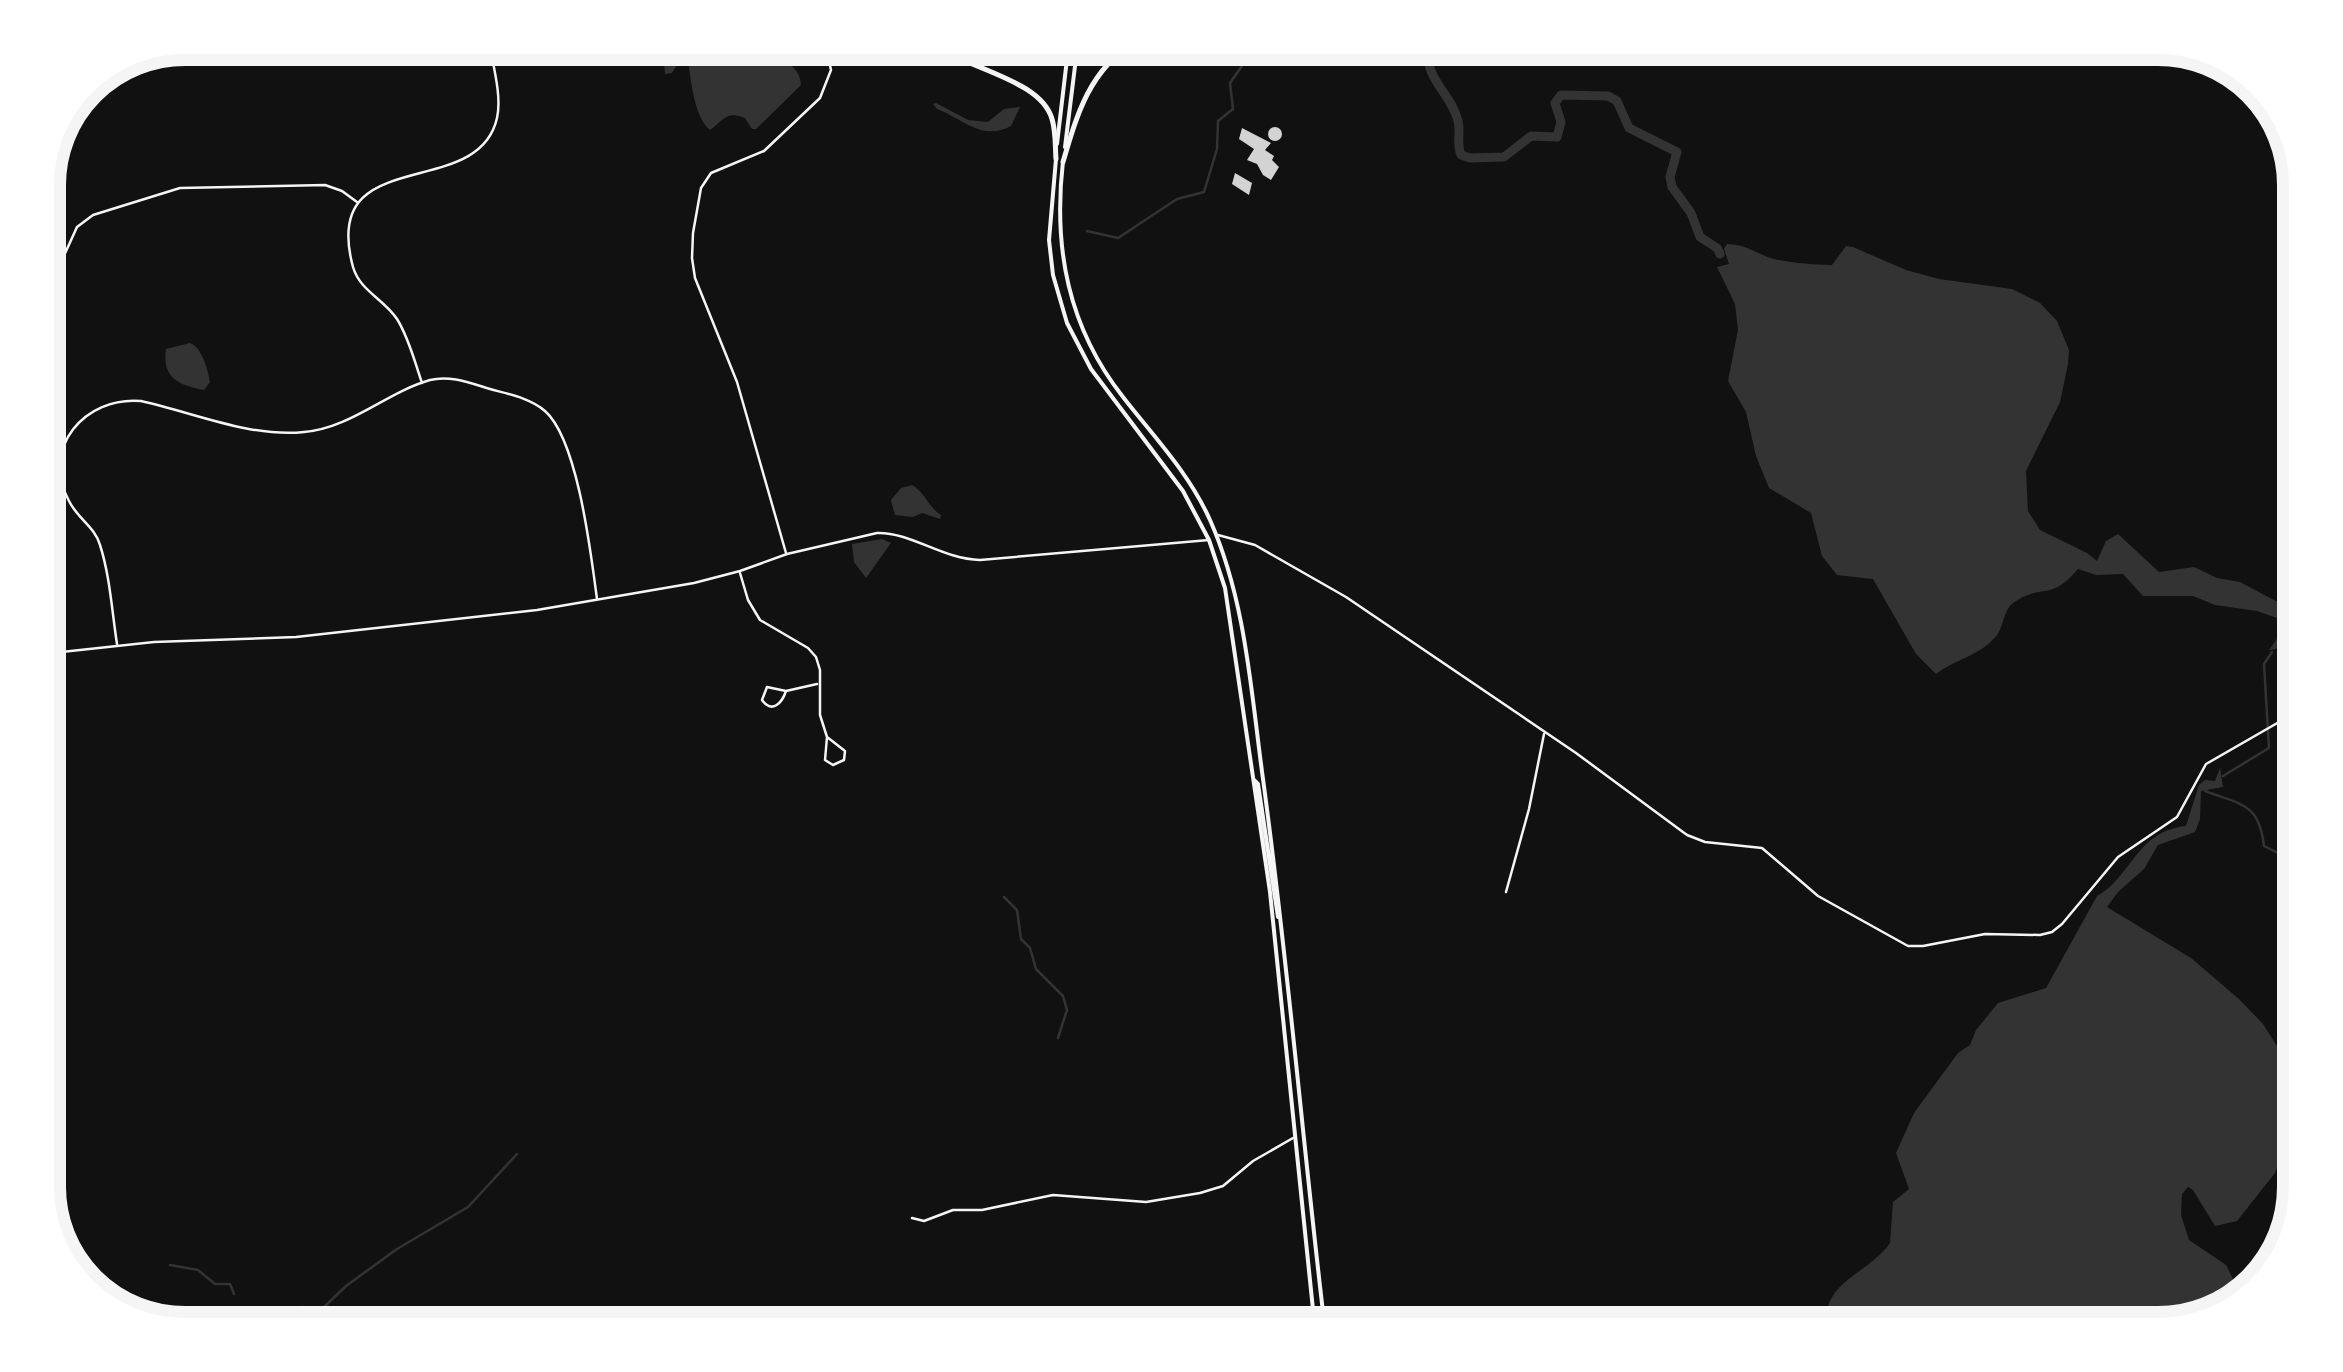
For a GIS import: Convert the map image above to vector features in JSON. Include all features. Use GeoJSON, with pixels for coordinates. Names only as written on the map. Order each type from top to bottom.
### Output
{"type":"FeatureCollection","features":[{"type":"Feature","properties":{"kind":"highway"},"geometry":{"type":"LineString","coordinates":[[960,60],[1038,96],[1052,120],[1060,160]]}},
{"type":"Feature","properties":{"kind":"highway"},"geometry":{"type":"LineString","coordinates":[[980,60],[1006,64],[1020,60]]}},
{"type":"Feature","properties":{"kind":"highway"},"geometry":{"type":"LineString","coordinates":[[1068,60],[1060,160],[1060,239],[1068,290],[1079,322],[1113,384],[1185,474],[1216,535],[1240,615],[1282,931],[1323,1312]]}},
{"type":"Feature","properties":{"kind":"highway"},"geometry":{"type":"LineString","coordinates":[[1075,60],[1049,240],[1053,275],[1067,324],[1091,369],[1184,491],[1209,540],[1230,611],[1270,892],[1313,1312]]}},
{"type":"Feature","properties":{"kind":"highway"},"geometry":{"type":"LineString","coordinates":[[1060,160],[1094,81],[1110,60]]}},
{"type":"Feature","properties":{"kind":"highway"},"geometry":{"type":"LineString","coordinates":[[1254,780],[1258,784],[1274,905],[1282,931]]}},
{"type":"Feature","properties":{"kind":"street"},"geometry":{"type":"LineString","coordinates":[[422,384],[396,317],[361,284],[352,264],[351,214],[368,191],[474,154],[490,138],[498,116],[491,60]]}},
{"type":"Feature","properties":{"kind":"street"},"geometry":{"type":"LineString","coordinates":[[787,554],[737,382],[695,278],[693,233],[701,188],[711,173],[764,151],[820,98],[831,70],[829,60]]}},
{"type":"Feature","properties":{"kind":"street"},"geometry":{"type":"LineString","coordinates":[[60,261],[77,228],[93,215],[180,188],[325,185],[357,202]]}},
{"type":"Feature","properties":{"kind":"street"},"geometry":{"type":"LineString","coordinates":[[117,647],[100,542],[69,502],[61,476],[64,445],[75,425],[86,414],[114,401],[139,400],[260,429],[306,432],[356,416],[422,384],[448,378],[528,400],[554,420],[564,437],[598,600]]}},
{"type":"Feature","properties":{"kind":"street"},"geometry":{"type":"LineString","coordinates":[[60,652],[177,640],[296,637],[598,600],[740,571],[787,554],[877,533],[890,532],[956,558],[980,560],[1209,540]]}},
{"type":"Feature","properties":{"kind":"street"},"geometry":{"type":"LineString","coordinates":[[1216,535],[1246,541],[1302,571],[1544,733],[1686,835],[1705,842],[1762,848],[1818,896],[1893,940],[1920,947],[1984,934],[2031,936],[2052,932],[2118,857],[2178,816],[2206,764],[2283,720]]}},
{"type":"Feature","properties":{"kind":"street"},"geometry":{"type":"LineString","coordinates":[[740,571],[748,600],[760,620],[808,648],[816,657],[820,670],[820,715],[827,737],[826,760],[833,766],[844,760],[844,751],[827,737]]}},
{"type":"Feature","properties":{"kind":"street"},"geometry":{"type":"LineString","coordinates":[[786,691],[774,707],[762,700],[767,687],[786,691],[818,684]]}},
{"type":"Feature","properties":{"kind":"street"},"geometry":{"type":"LineString","coordinates":[[1506,892],[1544,733]]}},
{"type":"Feature","properties":{"kind":"street"},"geometry":{"type":"LineString","coordinates":[[912,1218],[924,1220],[953,1210],[982,1210],[1053,1195],[1161,1201],[1223,1186],[1253,1162],[1294,1138]]}},
{"type":"Feature","properties":{"kind":"shaded area"},"geometry":{"type":"Polygon","coordinates":[[[680,60],[672,73],[665,74],[664,62],[680,60]]]}},
{"type":"Feature","properties":{"kind":"shaded area"},"geometry":{"type":"Polygon","coordinates":[[[688,60],[782,60],[799,76],[801,85],[756,129],[745,118],[733,115],[710,130],[696,104],[688,60]]]}},
{"type":"Feature","properties":{"kind":"shaded area"},"geometry":{"type":"Polygon","coordinates":[[[933,104],[968,120],[988,122],[1004,109],[1020,107],[1011,126],[991,131],[973,127],[937,109],[933,104]]]}},
{"type":"Feature","properties":{"kind":"shaded area"},"geometry":{"type":"Polygon","coordinates":[[[1727,244],[1774,259],[1832,265],[1846,246],[1853,247],[1906,270],[1939,279],[2012,289],[2040,303],[2057,321],[2069,350],[2060,402],[2026,471],[2028,511],[2040,530],[2097,561],[2106,541],[2118,534],[2159,572],[2194,567],[2217,578],[2240,582],[2283,605],[2283,627],[2277,618],[2257,611],[2215,605],[2193,596],[2143,596],[2123,574],[2096,575],[2078,569],[2053,589],[2012,604],[1991,642],[1936,674],[1916,654],[1873,579],[1837,575],[1822,556],[1811,513],[1769,488],[1756,456],[1746,412],[1728,381],[1738,330],[1735,304],[1717,267],[1729,264],[1724,249],[1727,244]]]}},
{"type":"Feature","properties":{"kind":"shaded area"},"geometry":{"type":"Polygon","coordinates":[[[190,343],[206,365],[210,382],[204,390],[179,382],[167,367],[166,349],[190,343]]]}},
{"type":"Feature","properties":{"kind":"shaded area"},"geometry":{"type":"Polygon","coordinates":[[[912,485],[941,515],[940,519],[922,513],[913,517],[895,515],[891,500],[901,488],[912,485]]]}},
{"type":"Feature","properties":{"kind":"shaded area"},"geometry":{"type":"Polygon","coordinates":[[[882,539],[891,543],[866,578],[854,562],[852,544],[882,539]]]}},
{"type":"Feature","properties":{"kind":"shaded area"},"geometry":{"type":"Polygon","coordinates":[[[2283,630],[2283,645],[2269,650],[2283,630]]]}},
{"type":"Feature","properties":{"kind":"shaded area"},"geometry":{"type":"Polygon","coordinates":[[[2220,768],[2223,787],[2201,791],[2200,819],[2195,832],[2158,845],[2144,869],[2107,907],[2191,958],[2263,1024],[2283,1056],[2283,1151],[2275,1173],[2237,1221],[2215,1226],[2193,1190],[2188,1187],[2182,1194],[2181,1215],[2189,1240],[2226,1265],[2235,1285],[2206,1302],[2174,1311],[1827,1312],[1837,1290],[1890,1243],[1893,1202],[1909,1189],[1896,1153],[1914,1113],[1958,1053],[1970,1045],[1976,1030],[1998,1003],[2046,988],[2097,896],[2119,878],[2156,836],[2186,826],[2199,785],[2205,780],[2215,781],[2220,768]]]}},
{"type":"Feature","properties":{"kind":"building"},"geometry":{"type":"Polygon","coordinates":[[[1275,127],[1282,134],[1275,141],[1268,134],[1275,127]]]}},
{"type":"Feature","properties":{"kind":"building"},"geometry":{"type":"Polygon","coordinates":[[[1242,128],[1271,143],[1265,150],[1274,156],[1272,160],[1279,167],[1271,180],[1257,164],[1247,160],[1254,149],[1239,139],[1242,128]]]}},
{"type":"Feature","properties":{"kind":"building"},"geometry":{"type":"Polygon","coordinates":[[[1235,173],[1252,183],[1249,195],[1232,184],[1235,173]]]}},
{"type":"Feature","properties":{"kind":"waterway"},"geometry":{"type":"LineString","coordinates":[[1087,231],[1118,238],[1177,199],[1204,192],[1217,149],[1218,121],[1233,109],[1230,83],[1244,63],[1273,60]]}},
{"type":"Feature","properties":{"kind":"waterway"},"geometry":{"type":"LineString","coordinates":[[1428,60],[1455,112],[1461,155],[1470,158],[1504,157],[1531,136],[1557,137],[1561,122],[1555,103],[1561,95],[1608,96],[1617,101],[1629,128],[1677,152],[1670,177],[1672,187],[1691,213],[1700,237],[1720,254]]}},
{"type":"Feature","properties":{"kind":"waterway"},"geometry":{"type":"LineString","coordinates":[[2223,776],[2269,748],[2264,664],[2272,652]]}},
{"type":"Feature","properties":{"kind":"waterway"},"geometry":{"type":"LineString","coordinates":[[2205,791],[2239,803],[2253,813],[2264,846],[2283,856]]}},
{"type":"Feature","properties":{"kind":"waterway"},"geometry":{"type":"LineString","coordinates":[[1004,897],[1017,910],[1021,939],[1030,948],[1036,969],[1063,996],[1067,1010],[1058,1038]]}},
{"type":"Feature","properties":{"kind":"waterway"},"geometry":{"type":"LineString","coordinates":[[302,1307],[323,1308],[397,1249],[468,1207],[517,1154]]}},
{"type":"Feature","properties":{"kind":"waterway"},"geometry":{"type":"LineString","coordinates":[[2278,1174],[2283,1171]]}},
{"type":"Feature","properties":{"kind":"waterway"},"geometry":{"type":"LineString","coordinates":[[170,1265],[198,1270],[215,1284],[230,1284],[234,1294]]}}]}
